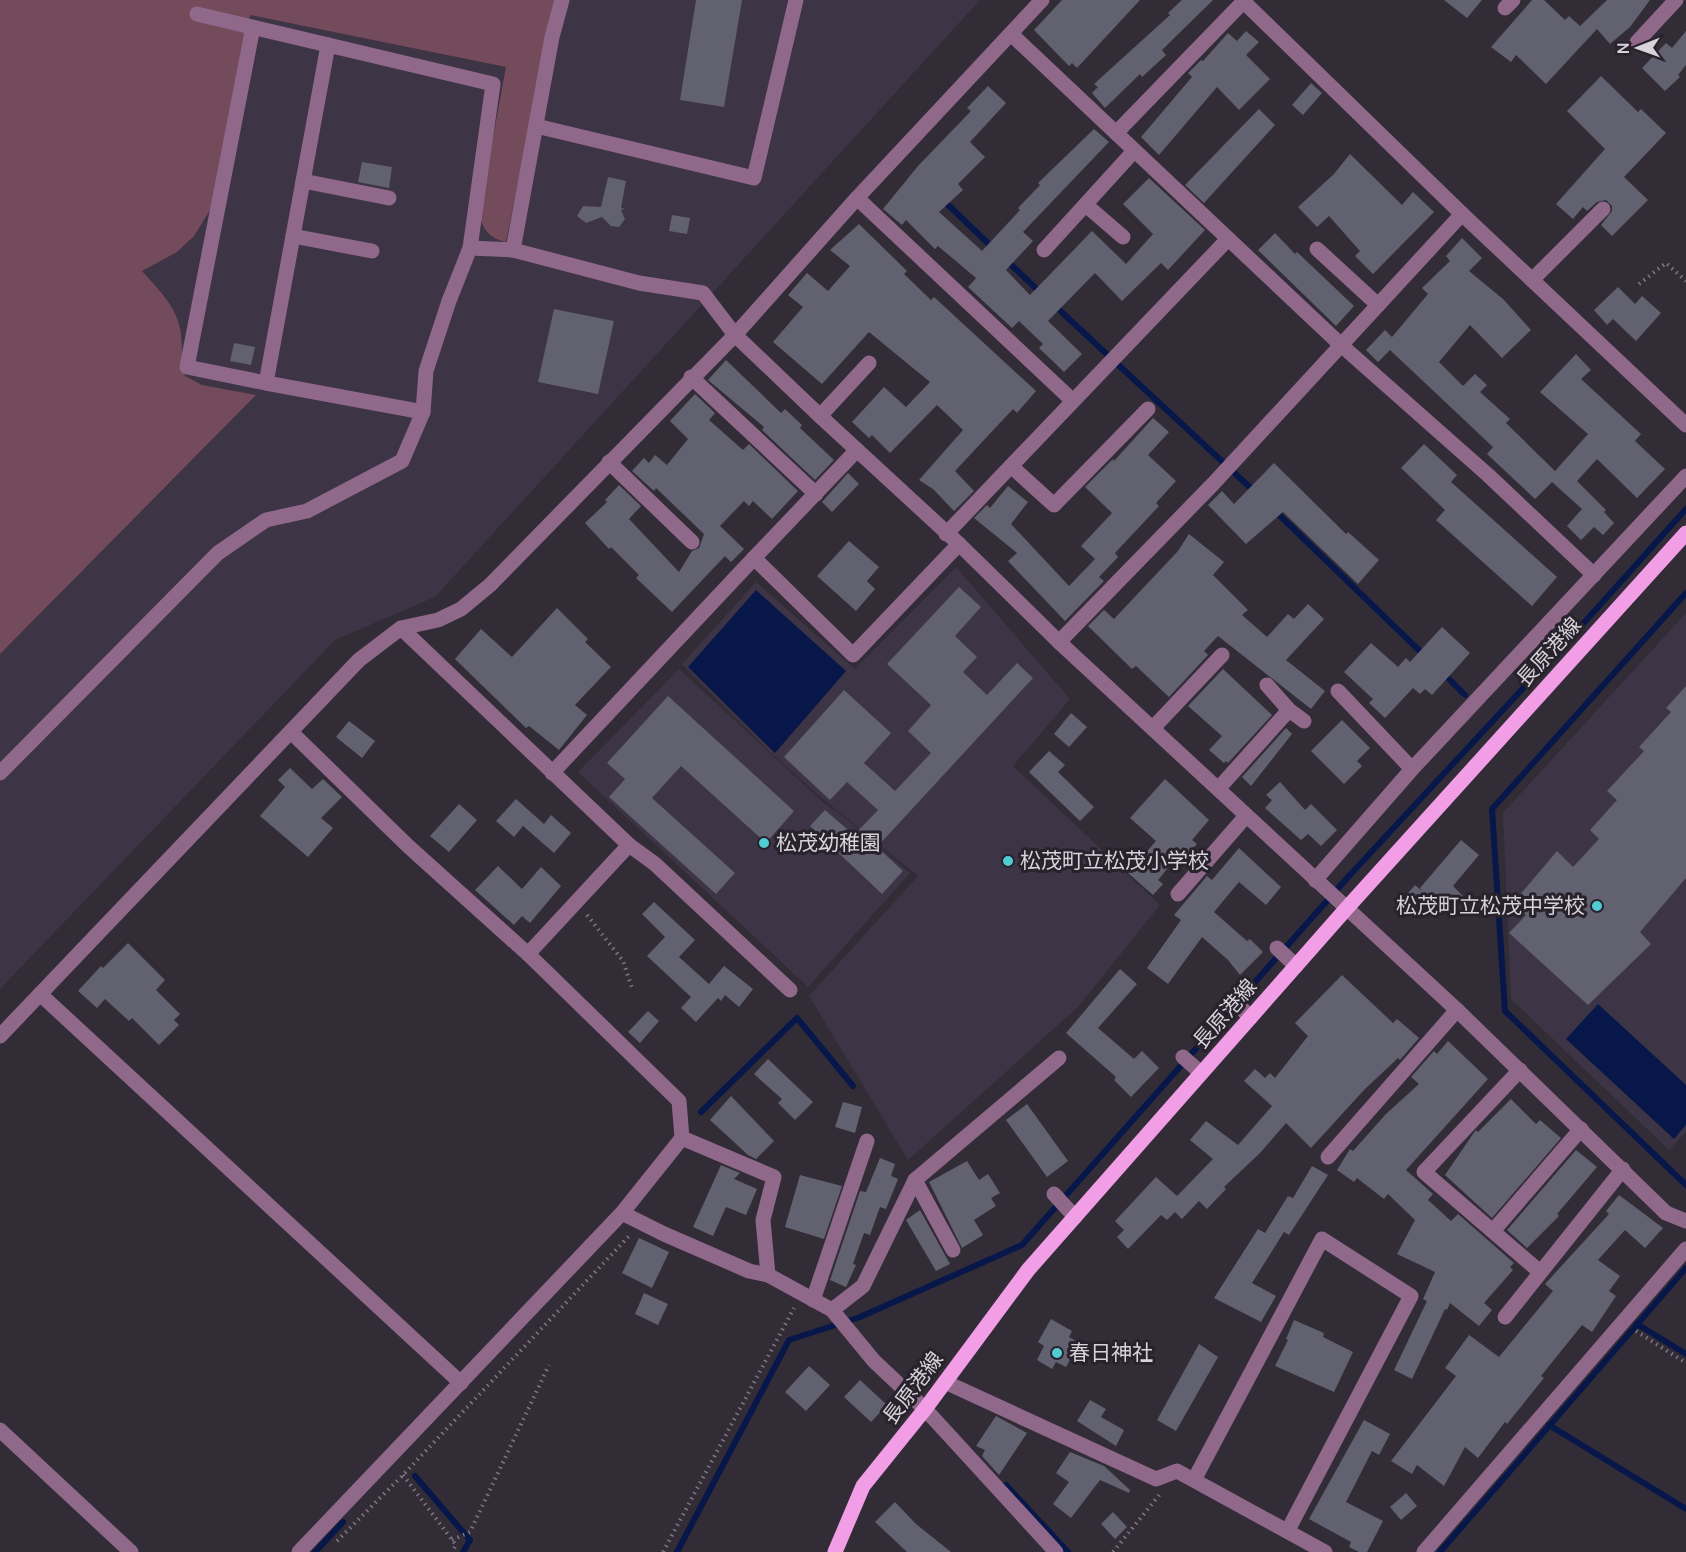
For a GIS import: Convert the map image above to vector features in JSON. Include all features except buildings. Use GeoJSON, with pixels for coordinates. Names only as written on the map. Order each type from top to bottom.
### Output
{"type":"FeatureCollection","features":[{"type":"Feature","properties":{"kind":"main road","name":"長原港線"},"geometry":{"type":"LineString","coordinates":[[835,1552],[863,1486],[925,1409],[1028,1270],[1296,966],[1342,905],[1686,533]]}},
{"type":"Feature","properties":{"kind":"street"},"geometry":{"type":"LineString","coordinates":[[513,250],[552,37],[562,0]]}},
{"type":"Feature","properties":{"kind":"street"},"geometry":{"type":"LineString","coordinates":[[536,126],[754,178],[796,0]]}},
{"type":"Feature","properties":{"kind":"street"},"geometry":{"type":"LineString","coordinates":[[0,1036],[359,660],[402,628],[438,620],[461,609],[490,585],[735,334],[857,198],[1042,0]]}},
{"type":"Feature","properties":{"kind":"street"},"geometry":{"type":"LineString","coordinates":[[1637,42],[1676,0]]}},
{"type":"Feature","properties":{"kind":"street"},"geometry":{"type":"LineString","coordinates":[[1116,134],[1243,1],[1462,214],[1686,425]]}},
{"type":"Feature","properties":{"kind":"street"},"geometry":{"type":"LineString","coordinates":[[0,773],[218,553],[266,520],[307,511],[402,461],[423,412],[426,371],[448,301],[470,248],[493,84],[197,14]]}},
{"type":"Feature","properties":{"kind":"street"},"geometry":{"type":"LineString","coordinates":[[253,27],[186,367],[423,412]]}},
{"type":"Feature","properties":{"kind":"street"},"geometry":{"type":"LineString","coordinates":[[1011,34],[1341,345],[1488,475],[1594,575]]}},
{"type":"Feature","properties":{"kind":"street"},"geometry":{"type":"LineString","coordinates":[[266,383],[328,45]]}},
{"type":"Feature","properties":{"kind":"street"},"geometry":{"type":"LineString","coordinates":[[1044,250],[1087,206],[1134,151]]}},
{"type":"Feature","properties":{"kind":"street"},"geometry":{"type":"LineString","coordinates":[[303,181],[389,198]]}},
{"type":"Feature","properties":{"kind":"street"},"geometry":{"type":"LineString","coordinates":[[857,198],[1073,401]]}},
{"type":"Feature","properties":{"kind":"street"},"geometry":{"type":"LineString","coordinates":[[1087,206],[1124,237]]}},
{"type":"Feature","properties":{"kind":"street"},"geometry":{"type":"LineString","coordinates":[[1532,280],[1603,209]]}},
{"type":"Feature","properties":{"kind":"street"},"geometry":{"type":"LineString","coordinates":[[1059,642],[1213,484],[1462,214]]}},
{"type":"Feature","properties":{"kind":"street"},"geometry":{"type":"LineString","coordinates":[[293,236],[372,251]]}},
{"type":"Feature","properties":{"kind":"street"},"geometry":{"type":"LineString","coordinates":[[946,534],[1228,239]]}},
{"type":"Feature","properties":{"kind":"street"},"geometry":{"type":"LineString","coordinates":[[470,248],[513,250],[639,283],[703,292],[735,334],[946,534],[960,544],[1059,642],[1457,1010],[1666,1213],[1686,1221]]}},
{"type":"Feature","properties":{"kind":"street"},"geometry":{"type":"LineString","coordinates":[[1317,249],[1378,305]]}},
{"type":"Feature","properties":{"kind":"street"},"geometry":{"type":"LineString","coordinates":[[820,416],[869,363]]}},
{"type":"Feature","properties":{"kind":"street"},"geometry":{"type":"LineString","coordinates":[[691,377],[816,494]]}},
{"type":"Feature","properties":{"kind":"street"},"geometry":{"type":"LineString","coordinates":[[1011,466],[1054,505],[1148,409]]}},
{"type":"Feature","properties":{"kind":"street"},"geometry":{"type":"LineString","coordinates":[[552,774],[857,450]]}},
{"type":"Feature","properties":{"kind":"street"},"geometry":{"type":"LineString","coordinates":[[609,462],[692,542]]}},
{"type":"Feature","properties":{"kind":"street"},"geometry":{"type":"LineString","coordinates":[[1321,885],[1412,769],[1686,476]]}},
{"type":"Feature","properties":{"kind":"street"},"geometry":{"type":"LineString","coordinates":[[754,558],[853,655],[960,544]]}},
{"type":"Feature","properties":{"kind":"street"},"geometry":{"type":"LineString","coordinates":[[402,628],[552,774],[629,845],[655,864],[790,990]]}},
{"type":"Feature","properties":{"kind":"street"},"geometry":{"type":"LineString","coordinates":[[1153,728],[1222,655]]}},
{"type":"Feature","properties":{"kind":"street"},"geometry":{"type":"LineString","coordinates":[[1267,685],[1289,710],[1304,722]]}},
{"type":"Feature","properties":{"kind":"street"},"geometry":{"type":"LineString","coordinates":[[1338,691],[1412,769]]}},
{"type":"Feature","properties":{"kind":"street"},"geometry":{"type":"LineString","coordinates":[[1218,789],[1289,710]]}},
{"type":"Feature","properties":{"kind":"street"},"geometry":{"type":"LineString","coordinates":[[291,732],[408,846],[528,954],[679,1101],[682,1138],[622,1213],[299,1552]]}},
{"type":"Feature","properties":{"kind":"street"},"geometry":{"type":"LineString","coordinates":[[1178,894],[1246,816]]}},
{"type":"Feature","properties":{"kind":"street"},"geometry":{"type":"LineString","coordinates":[[528,954],[629,845]]}},
{"type":"Feature","properties":{"kind":"street"},"geometry":{"type":"LineString","coordinates":[[1277,948],[1296,966]]}},
{"type":"Feature","properties":{"kind":"street"},"geometry":{"type":"LineString","coordinates":[[40,994],[461,1383]]}},
{"type":"Feature","properties":{"kind":"street"},"geometry":{"type":"LineString","coordinates":[[1234,999],[1250,1018]]}},
{"type":"Feature","properties":{"kind":"street"},"geometry":{"type":"LineString","coordinates":[[1328,1157],[1457,1010]]}},
{"type":"Feature","properties":{"kind":"street"},"geometry":{"type":"LineString","coordinates":[[1183,1057],[1201,1073]]}},
{"type":"Feature","properties":{"kind":"street"},"geometry":{"type":"LineString","coordinates":[[832,1310],[862,1286],[915,1180],[1059,1058]]}},
{"type":"Feature","properties":{"kind":"street"},"geometry":{"type":"LineString","coordinates":[[1520,1070],[1424,1172],[1540,1272]]}},
{"type":"Feature","properties":{"kind":"street"},"geometry":{"type":"LineString","coordinates":[[1493,1231],[1581,1129]]}},
{"type":"Feature","properties":{"kind":"street"},"geometry":{"type":"LineString","coordinates":[[682,1138],[774,1177],[763,1220],[768,1275]]}},
{"type":"Feature","properties":{"kind":"street"},"geometry":{"type":"LineString","coordinates":[[807,1297],[867,1141]]}},
{"type":"Feature","properties":{"kind":"street"},"geometry":{"type":"LineString","coordinates":[[1505,1317],[1623,1169]]}},
{"type":"Feature","properties":{"kind":"street"},"geometry":{"type":"LineString","coordinates":[[915,1180],[953,1250]]}},
{"type":"Feature","properties":{"kind":"street"},"geometry":{"type":"LineString","coordinates":[[1054,1194],[1075,1216]]}},
{"type":"Feature","properties":{"kind":"street"},"geometry":{"type":"LineString","coordinates":[[622,1213],[749,1270],[768,1275],[832,1310],[874,1361],[925,1409],[1056,1552]]}},
{"type":"Feature","properties":{"kind":"street"},"geometry":{"type":"LineString","coordinates":[[1194,1480],[1322,1239],[1412,1296],[1288,1530]]}},
{"type":"Feature","properties":{"kind":"street"},"geometry":{"type":"LineString","coordinates":[[1424,1552],[1686,1249]]}},
{"type":"Feature","properties":{"kind":"street"},"geometry":{"type":"LineString","coordinates":[[945,1382],[1156,1479],[1178,1472],[1325,1552]]}},
{"type":"Feature","properties":{"kind":"street"},"geometry":{"type":"LineString","coordinates":[[0,1430],[131,1552]]}},
{"type":"Feature","properties":{"kind":"path"},"geometry":{"type":"LineString","coordinates":[[1639,284],[1666,263],[1686,281]]}},
{"type":"Feature","properties":{"kind":"path"},"geometry":{"type":"LineString","coordinates":[[575,903],[590,918],[623,961],[632,988]]}},
{"type":"Feature","properties":{"kind":"path"},"geometry":{"type":"LineString","coordinates":[[333,1544],[403,1475],[641,1223]]}},
{"type":"Feature","properties":{"kind":"path"},"geometry":{"type":"LineString","coordinates":[[663,1552],[807,1297]]}},
{"type":"Feature","properties":{"kind":"path"},"geometry":{"type":"LineString","coordinates":[[1640,1335],[1686,1363]]}},
{"type":"Feature","properties":{"kind":"path"},"geometry":{"type":"LineString","coordinates":[[452,1540],[470,1532],[549,1365]]}},
{"type":"Feature","properties":{"kind":"path"},"geometry":{"type":"LineString","coordinates":[[1113,1552],[1178,1472]]}},
{"type":"Feature","properties":{"kind":"path"},"geometry":{"type":"LineString","coordinates":[[403,1475],[456,1545],[452,1552]]}},
{"type":"Feature","properties":{"kind":"shaded area"},"geometry":{"type":"Polygon","coordinates":[[[0,0],[980,0],[435,597],[335,640],[0,989],[0,0]]]}},
{"type":"Feature","properties":{"kind":"shaded area"},"geometry":{"type":"Polygon","coordinates":[[[0,0],[555,0],[506,242],[495,238],[488,232],[482,224],[479,213],[506,67],[250,15],[218,197],[194,236],[177,252],[142,271],[165,297],[178,320],[185,376],[202,385],[256,395],[0,654],[0,0]]]}},
{"type":"Feature","properties":{"kind":"shaded area","name":"松茂町立松茂小学校"},"geometry":{"type":"Polygon","coordinates":[[[956,567],[1070,699],[1013,766],[1160,905],[1079,1006],[908,1160],[809,996],[918,876],[817,794],[770,752],[682,664],[756,582],[855,669],[956,567]]]}},
{"type":"Feature","properties":{"kind":"shaded area"},"geometry":{"type":"Polygon","coordinates":[[[756,590],[846,671],[775,753],[688,667],[756,590]]]}},
{"type":"Feature","properties":{"kind":"shaded area","name":"松茂町立松茂中学校"},"geometry":{"type":"Polygon","coordinates":[[[1686,613],[1686,1132],[1669,1150],[1511,999],[1503,813],[1686,613]]]}},
{"type":"Feature","properties":{"kind":"shaded area","name":"松茂幼稚園"},"geometry":{"type":"Polygon","coordinates":[[[679,669],[825,804],[839,813],[910,873],[808,987],[578,772],[679,669]]]}},
{"type":"Feature","properties":{"kind":"shaded area"},"geometry":{"type":"Polygon","coordinates":[[[1598,1004],[1686,1085],[1686,1125],[1674,1139],[1566,1039],[1598,1004]]]}},
{"type":"Feature","properties":{"kind":"waterway"},"geometry":{"type":"LineString","coordinates":[[943,200],[994,249]]}},
{"type":"Feature","properties":{"kind":"waterway"},"geometry":{"type":"LineString","coordinates":[[1006,260],[1042,294]]}},
{"type":"Feature","properties":{"kind":"waterway"},"geometry":{"type":"LineString","coordinates":[[1054,305],[1255,492]]}},
{"type":"Feature","properties":{"kind":"waterway"},"geometry":{"type":"LineString","coordinates":[[677,1552],[789,1340],[860,1317],[1022,1245],[1349,876],[1686,509]]}},
{"type":"Feature","properties":{"kind":"waterway"},"geometry":{"type":"LineString","coordinates":[[1274,510],[1426,657]]}},
{"type":"Feature","properties":{"kind":"waterway"},"geometry":{"type":"LineString","coordinates":[[1686,593],[1492,809],[1505,1011],[1686,1185]]}},
{"type":"Feature","properties":{"kind":"waterway"},"geometry":{"type":"LineString","coordinates":[[1442,672],[1465,695]]}},
{"type":"Feature","properties":{"kind":"waterway"},"geometry":{"type":"LineString","coordinates":[[701,1112],[797,1018],[853,1086]]}},
{"type":"Feature","properties":{"kind":"waterway"},"geometry":{"type":"LineString","coordinates":[[1440,1552],[1686,1268]]}},
{"type":"Feature","properties":{"kind":"waterway"},"geometry":{"type":"LineString","coordinates":[[1637,1324],[1686,1354]]}},
{"type":"Feature","properties":{"kind":"waterway"},"geometry":{"type":"LineString","coordinates":[[1549,1425],[1686,1509]]}},
{"type":"Feature","properties":{"kind":"waterway"},"geometry":{"type":"LineString","coordinates":[[415,1476],[470,1540],[463,1552]]}},
{"type":"Feature","properties":{"kind":"waterway"},"geometry":{"type":"LineString","coordinates":[[1006,1485],[1068,1552]]}},
{"type":"Feature","properties":{"kind":"waterway"},"geometry":{"type":"LineString","coordinates":[[315,1552],[343,1522]]}},
{"type":"Feature","properties":{"kind":"place","name":"松茂幼稚園"},"geometry":{"type":"Point","coordinates":[764,843]}},
{"type":"Feature","properties":{"kind":"place","name":"松茂町立松茂小学校"},"geometry":{"type":"Point","coordinates":[1008,861]}},
{"type":"Feature","properties":{"kind":"place","name":"松茂町立松茂中学校"},"geometry":{"type":"Point","coordinates":[1597,906]}},
{"type":"Feature","properties":{"kind":"place","name":"春日神社"},"geometry":{"type":"Point","coordinates":[1057,1353]}}]}
